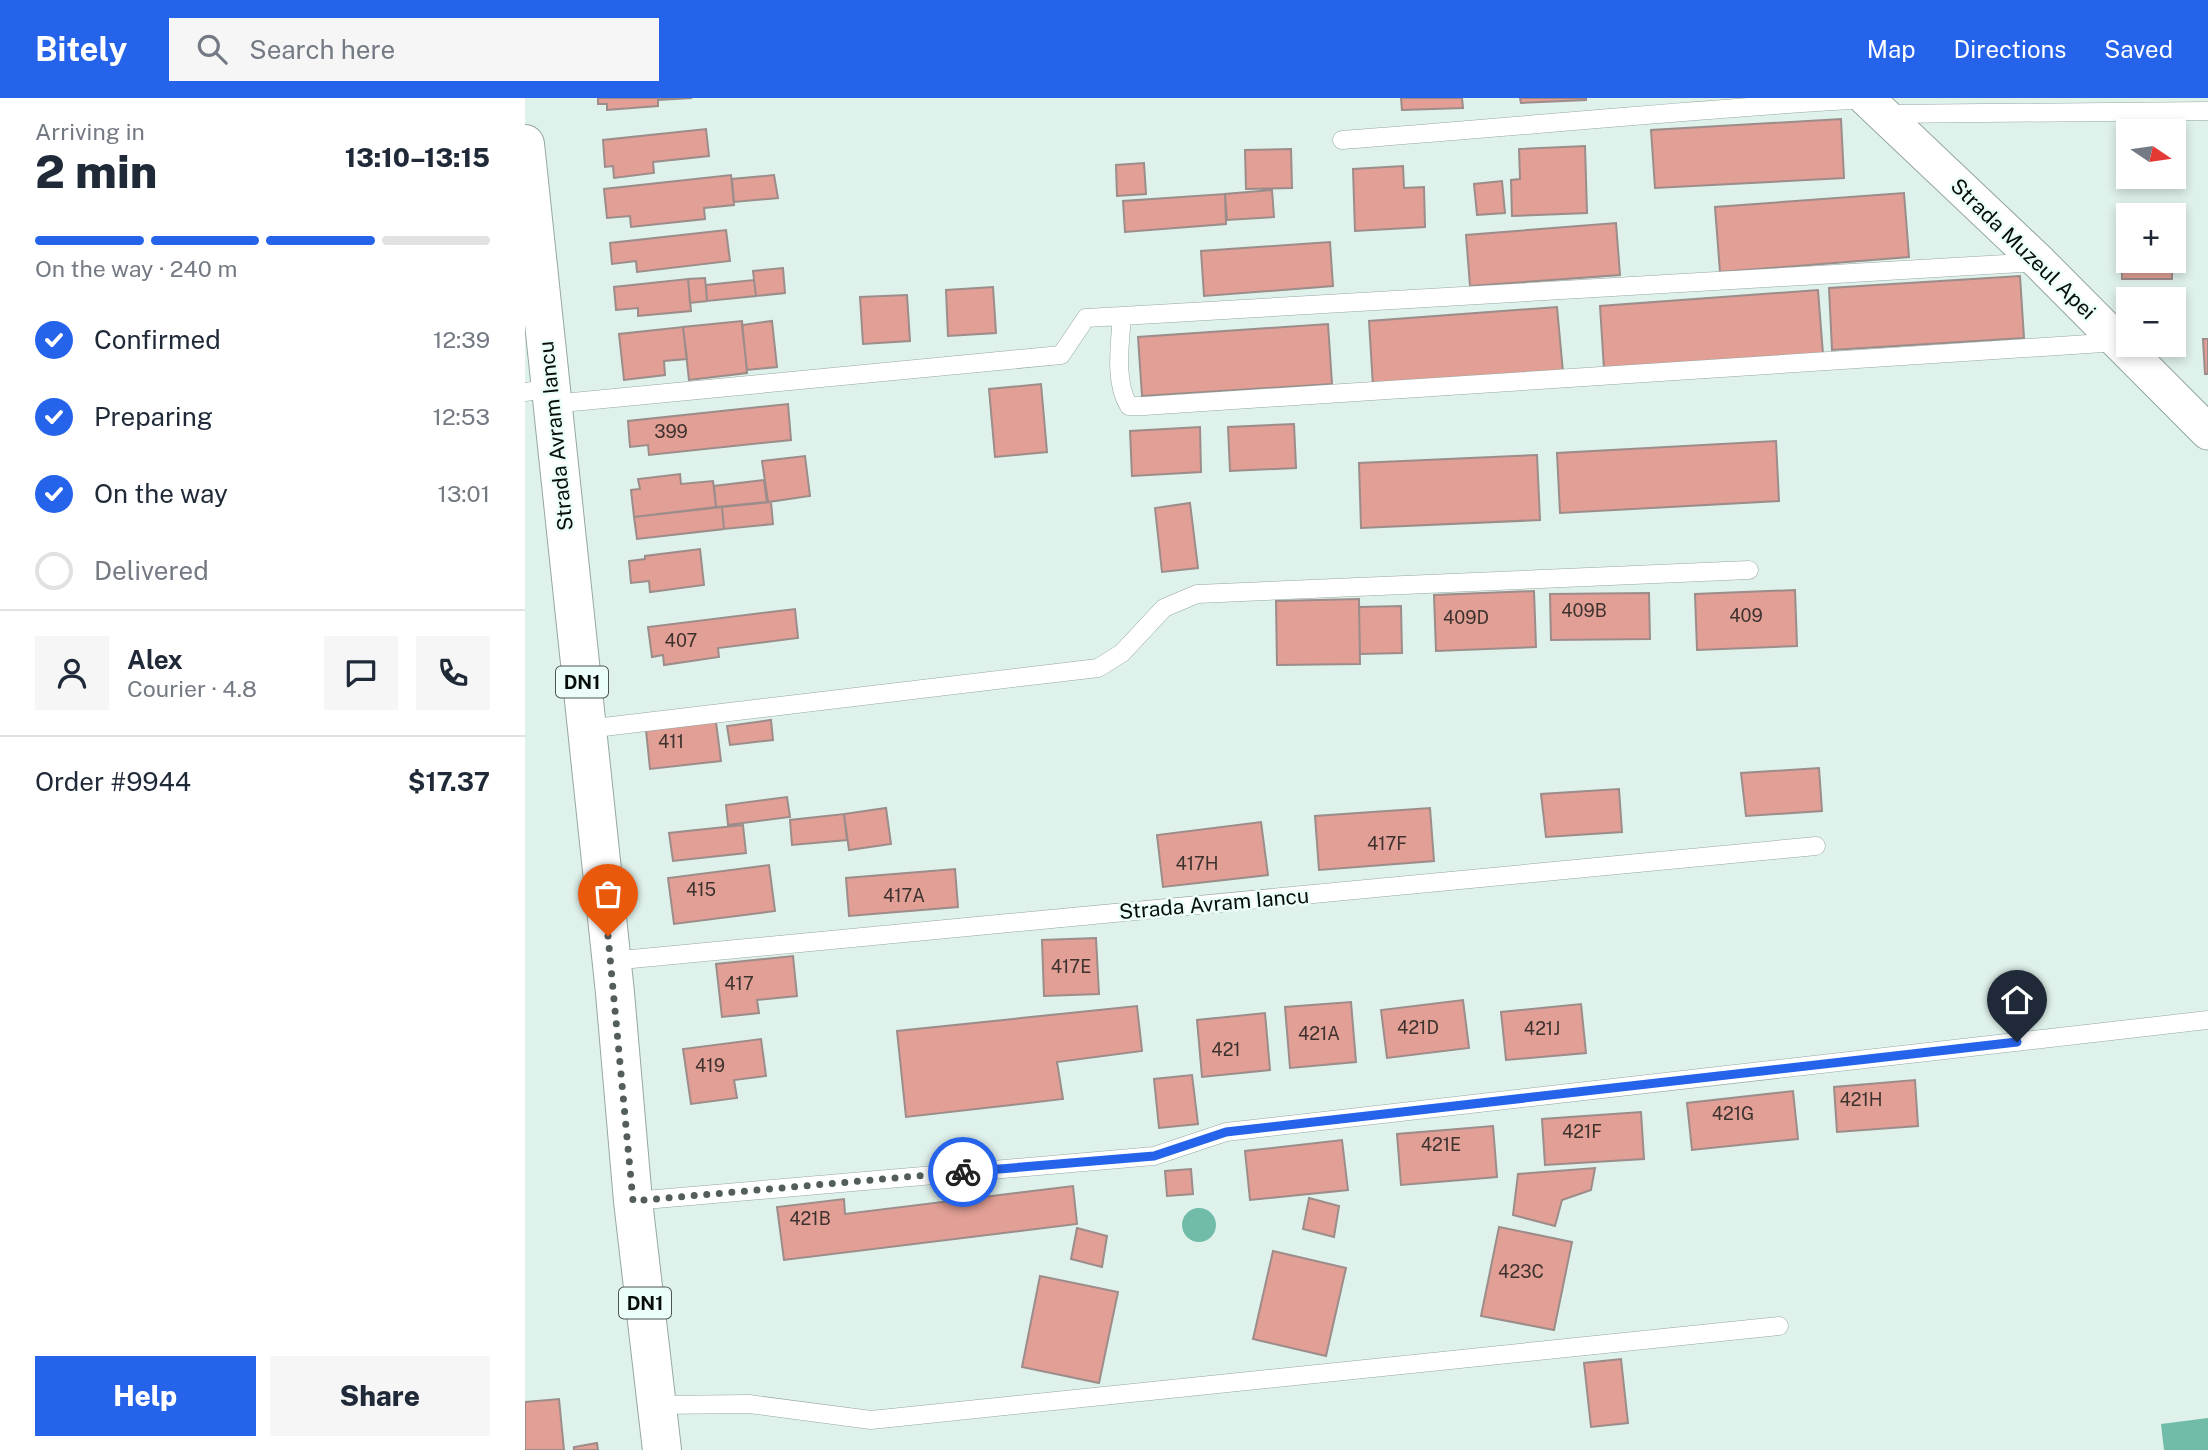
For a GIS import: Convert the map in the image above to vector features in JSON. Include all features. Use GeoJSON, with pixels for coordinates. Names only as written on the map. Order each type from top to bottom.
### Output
{"type":"FeatureCollection","features":[{"type":"Feature","properties":{"kind":"main road","name":"Strada Avram Iancu"},"geometry":{"type":"LineString","coordinates":[[525,144],[543,395],[587,729],[633,1201],[662,1450]]}},
{"type":"Feature","properties":{"kind":"street","name":"Strada Muzeul Apei"},"geometry":{"type":"LineString","coordinates":[[1872,104],[2039,262],[2116,340]]}},
{"type":"Feature","properties":{"kind":"street","name":"Strada Muzeul Apei"},"geometry":{"type":"LineString","coordinates":[[2133,357],[2208,432]]}},
{"type":"Feature","properties":{"kind":"lane"},"geometry":{"type":"LineString","coordinates":[[1342,140],[1721,108],[1872,104],[2208,111]]}},
{"type":"Feature","properties":{"kind":"lane"},"geometry":{"type":"LineString","coordinates":[[543,395],[1061,355],[1086,318],[2039,262]]}},
{"type":"Feature","properties":{"kind":"lane"},"geometry":{"type":"LineString","coordinates":[[1122,316],[1122,396],[1129,406],[2116,342]]}},
{"type":"Feature","properties":{"kind":"lane"},"geometry":{"type":"LineString","coordinates":[[587,729],[1098,668],[1122,653],[1164,608],[1197,594],[1749,570]]}},
{"type":"Feature","properties":{"kind":"lane","name":"Strada Avram Iancu"},"geometry":{"type":"LineString","coordinates":[[611,961],[1816,846]]}},
{"type":"Feature","properties":{"kind":"lane"},"geometry":{"type":"LineString","coordinates":[[633,1201],[1154,1156],[1226,1132],[2208,1020]]}},
{"type":"Feature","properties":{"kind":"lane"},"geometry":{"type":"LineString","coordinates":[[657,1405],[749,1404],[871,1420],[1779,1326]]}},
{"type":"Feature","properties":{"kind":"shaded area"},"geometry":{"type":"Polygon","coordinates":[[[1199,1208],[1211,1213],[1216,1225],[1211,1237],[1199,1242],[1187,1237],[1182,1225],[1187,1213],[1199,1208]]]}},
{"type":"Feature","properties":{"kind":"shaded area"},"geometry":{"type":"Polygon","coordinates":[[[2208,1418],[2208,1450],[2164,1450],[2161,1424],[2208,1418]]]}},
{"type":"Feature","properties":{"kind":"building"},"geometry":{"type":"Polygon","coordinates":[[[598,98],[692,98],[658,100],[658,106],[607,110],[607,104],[598,104],[598,98]]]}},
{"type":"Feature","properties":{"kind":"building"},"geometry":{"type":"Polygon","coordinates":[[[1401,98],[1462,98],[1463,108],[1402,110],[1401,98]]]}},
{"type":"Feature","properties":{"kind":"building"},"geometry":{"type":"Polygon","coordinates":[[[1520,98],[1586,98],[1586,100],[1521,103],[1520,98]]]}},
{"type":"Feature","properties":{"kind":"building"},"geometry":{"type":"Polygon","coordinates":[[[1841,119],[1844,178],[1655,188],[1651,130],[1841,119]]]}},
{"type":"Feature","properties":{"kind":"building"},"geometry":{"type":"Polygon","coordinates":[[[706,129],[709,156],[653,162],[654,173],[614,178],[613,166],[605,167],[603,140],[706,129]]]}},
{"type":"Feature","properties":{"kind":"building"},"geometry":{"type":"Polygon","coordinates":[[[1585,146],[1587,213],[1512,216],[1511,180],[1520,179],[1519,149],[1585,146]]]}},
{"type":"Feature","properties":{"kind":"building"},"geometry":{"type":"Polygon","coordinates":[[[1291,149],[1292,188],[1246,189],[1245,150],[1291,149]]]}},
{"type":"Feature","properties":{"kind":"building"},"geometry":{"type":"Polygon","coordinates":[[[1144,163],[1146,194],[1117,196],[1116,165],[1144,163]]]}},
{"type":"Feature","properties":{"kind":"building"},"geometry":{"type":"Polygon","coordinates":[[[1403,166],[1404,188],[1424,187],[1425,227],[1355,231],[1353,169],[1403,166]]]}},
{"type":"Feature","properties":{"kind":"building"},"geometry":{"type":"Polygon","coordinates":[[[731,175],[734,205],[704,208],[705,219],[631,227],[630,216],[607,218],[604,189],[731,175]]]}},
{"type":"Feature","properties":{"kind":"building"},"geometry":{"type":"Polygon","coordinates":[[[774,175],[778,198],[734,202],[732,179],[774,175]]]}},
{"type":"Feature","properties":{"kind":"building"},"geometry":{"type":"Polygon","coordinates":[[[1502,181],[1505,213],[1477,215],[1474,184],[1502,181]]]}},
{"type":"Feature","properties":{"kind":"building"},"geometry":{"type":"Polygon","coordinates":[[[1272,190],[1274,217],[1227,220],[1225,194],[1272,190]]]}},
{"type":"Feature","properties":{"kind":"building"},"geometry":{"type":"Polygon","coordinates":[[[1904,193],[1909,257],[1720,272],[1715,207],[1904,193]]]}},
{"type":"Feature","properties":{"kind":"building"},"geometry":{"type":"Polygon","coordinates":[[[1225,194],[1226,224],[1125,232],[1123,201],[1225,194]]]}},
{"type":"Feature","properties":{"kind":"building"},"geometry":{"type":"Polygon","coordinates":[[[1616,223],[1620,275],[1470,286],[1466,235],[1616,223]]]}},
{"type":"Feature","properties":{"kind":"building"},"geometry":{"type":"Polygon","coordinates":[[[726,230],[730,261],[637,272],[636,261],[612,264],[610,243],[726,230]]]}},
{"type":"Feature","properties":{"kind":"building"},"geometry":{"type":"Polygon","coordinates":[[[1330,242],[1333,286],[1204,296],[1201,251],[1330,242]]]}},
{"type":"Feature","properties":{"kind":"building"},"geometry":{"type":"Polygon","coordinates":[[[783,268],[785,293],[756,296],[753,271],[783,268]]]}},
{"type":"Feature","properties":{"kind":"building"},"geometry":{"type":"Polygon","coordinates":[[[2122,273],[2172,273],[2172,279],[2122,279],[2122,273]]]}},
{"type":"Feature","properties":{"kind":"building"},"geometry":{"type":"Polygon","coordinates":[[[2020,276],[2024,338],[1832,350],[1829,288],[2020,276]]]}},
{"type":"Feature","properties":{"kind":"building"},"geometry":{"type":"Polygon","coordinates":[[[705,278],[707,301],[690,303],[688,279],[705,278]]]}},
{"type":"Feature","properties":{"kind":"building"},"geometry":{"type":"Polygon","coordinates":[[[688,279],[691,311],[638,316],[638,308],[616,310],[614,287],[688,279]]]}},
{"type":"Feature","properties":{"kind":"building"},"geometry":{"type":"Polygon","coordinates":[[[754,280],[756,296],[707,301],[706,285],[754,280]]]}},
{"type":"Feature","properties":{"kind":"building"},"geometry":{"type":"Polygon","coordinates":[[[993,287],[996,333],[948,336],[946,290],[993,287]]]}},
{"type":"Feature","properties":{"kind":"building"},"geometry":{"type":"Polygon","coordinates":[[[1818,290],[1823,354],[1604,369],[1600,306],[1818,290]]]}},
{"type":"Feature","properties":{"kind":"building"},"geometry":{"type":"Polygon","coordinates":[[[907,295],[910,341],[863,344],[860,297],[907,295]]]}},
{"type":"Feature","properties":{"kind":"building"},"geometry":{"type":"Polygon","coordinates":[[[1557,307],[1563,372],[1373,386],[1369,321],[1557,307]]]}},
{"type":"Feature","properties":{"kind":"building"},"geometry":{"type":"Polygon","coordinates":[[[742,321],[747,373],[689,380],[683,327],[742,321]]]}},
{"type":"Feature","properties":{"kind":"building"},"geometry":{"type":"Polygon","coordinates":[[[772,321],[777,367],[747,370],[742,325],[772,321]]]}},
{"type":"Feature","properties":{"kind":"building"},"geometry":{"type":"Polygon","coordinates":[[[1328,324],[1332,384],[1142,396],[1138,337],[1328,324]]]}},
{"type":"Feature","properties":{"kind":"building"},"geometry":{"type":"Polygon","coordinates":[[[683,327],[687,359],[664,361],[665,375],[624,380],[619,334],[683,327]]]}},
{"type":"Feature","properties":{"kind":"building"},"geometry":{"type":"Polygon","coordinates":[[[2203,339],[2208,339],[2208,374],[2205,374],[2203,339]]]}},
{"type":"Feature","properties":{"kind":"building"},"geometry":{"type":"Polygon","coordinates":[[[1041,384],[1047,452],[995,457],[989,389],[1041,384]]]}},
{"type":"Feature","properties":{"kind":"building"},"geometry":{"type":"Polygon","coordinates":[[[788,404],[791,440],[649,455],[648,445],[630,447],[628,421],[788,404]]]}},
{"type":"Feature","properties":{"kind":"building"},"geometry":{"type":"Polygon","coordinates":[[[1294,424],[1296,468],[1230,471],[1228,427],[1294,424]]]}},
{"type":"Feature","properties":{"kind":"building"},"geometry":{"type":"Polygon","coordinates":[[[1200,427],[1201,472],[1132,476],[1130,431],[1200,427]]]}},
{"type":"Feature","properties":{"kind":"building"},"geometry":{"type":"Polygon","coordinates":[[[1776,441],[1779,501],[1560,513],[1557,453],[1776,441]]]}},
{"type":"Feature","properties":{"kind":"building"},"geometry":{"type":"Polygon","coordinates":[[[1537,455],[1540,520],[1361,528],[1359,463],[1537,455]]]}},
{"type":"Feature","properties":{"kind":"building"},"geometry":{"type":"Polygon","coordinates":[[[805,456],[810,496],[768,502],[762,461],[805,456]]]}},
{"type":"Feature","properties":{"kind":"building"},"geometry":{"type":"Polygon","coordinates":[[[680,474],[681,484],[713,481],[716,507],[634,517],[631,490],[640,489],[638,479],[680,474]]]}},
{"type":"Feature","properties":{"kind":"building"},"geometry":{"type":"Polygon","coordinates":[[[764,480],[767,502],[716,507],[714,486],[764,480]]]}},
{"type":"Feature","properties":{"kind":"building"},"geometry":{"type":"Polygon","coordinates":[[[771,502],[773,524],[724,529],[722,507],[771,502]]]}},
{"type":"Feature","properties":{"kind":"building"},"geometry":{"type":"Polygon","coordinates":[[[1190,503],[1198,568],[1162,572],[1155,508],[1190,503]]]}},
{"type":"Feature","properties":{"kind":"building"},"geometry":{"type":"Polygon","coordinates":[[[722,507],[724,529],[637,539],[634,517],[722,507]]]}},
{"type":"Feature","properties":{"kind":"building"},"geometry":{"type":"Polygon","coordinates":[[[700,549],[704,585],[650,592],[649,581],[631,583],[629,561],[645,559],[645,556],[700,549]]]}},
{"type":"Feature","properties":{"kind":"building"},"geometry":{"type":"Polygon","coordinates":[[[1795,590],[1797,646],[1697,650],[1695,594],[1795,590]]]}},
{"type":"Feature","properties":{"kind":"building"},"geometry":{"type":"Polygon","coordinates":[[[1534,591],[1536,647],[1436,651],[1434,595],[1534,591]]]}},
{"type":"Feature","properties":{"kind":"building"},"geometry":{"type":"Polygon","coordinates":[[[1649,593],[1650,639],[1551,640],[1550,594],[1649,593]]]}},
{"type":"Feature","properties":{"kind":"building"},"geometry":{"type":"Polygon","coordinates":[[[1359,599],[1360,664],[1277,665],[1276,601],[1359,599]]]}},
{"type":"Feature","properties":{"kind":"building"},"geometry":{"type":"Polygon","coordinates":[[[1401,606],[1402,653],[1360,654],[1359,607],[1401,606]]]}},
{"type":"Feature","properties":{"kind":"building"},"geometry":{"type":"Polygon","coordinates":[[[795,609],[798,638],[718,648],[719,657],[664,665],[663,655],[652,657],[648,627],[795,609]]]}},
{"type":"Feature","properties":{"kind":"building"},"geometry":{"type":"Polygon","coordinates":[[[771,720],[773,740],[730,745],[727,726],[771,720]]]}},
{"type":"Feature","properties":{"kind":"building"},"geometry":{"type":"Polygon","coordinates":[[[716,722],[721,761],[650,769],[646,730],[716,722]]]}},
{"type":"Feature","properties":{"kind":"building"},"geometry":{"type":"Polygon","coordinates":[[[1819,768],[1822,811],[1746,816],[1741,773],[1819,768]]]}},
{"type":"Feature","properties":{"kind":"building"},"geometry":{"type":"Polygon","coordinates":[[[1619,789],[1622,832],[1546,837],[1541,794],[1619,789]]]}},
{"type":"Feature","properties":{"kind":"building"},"geometry":{"type":"Polygon","coordinates":[[[787,797],[790,817],[728,825],[726,805],[787,797]]]}},
{"type":"Feature","properties":{"kind":"building"},"geometry":{"type":"Polygon","coordinates":[[[886,808],[891,844],[849,850],[844,814],[886,808]]]}},
{"type":"Feature","properties":{"kind":"building"},"geometry":{"type":"Polygon","coordinates":[[[1430,808],[1434,861],[1319,870],[1315,816],[1430,808]]]}},
{"type":"Feature","properties":{"kind":"building"},"geometry":{"type":"Polygon","coordinates":[[[844,814],[847,840],[792,845],[790,820],[844,814]]]}},
{"type":"Feature","properties":{"kind":"building"},"geometry":{"type":"Polygon","coordinates":[[[1261,822],[1268,875],[1163,887],[1157,835],[1261,822]]]}},
{"type":"Feature","properties":{"kind":"building"},"geometry":{"type":"Polygon","coordinates":[[[743,825],[746,853],[673,861],[669,833],[743,825]]]}},
{"type":"Feature","properties":{"kind":"building"},"geometry":{"type":"Polygon","coordinates":[[[769,865],[775,911],[674,924],[668,878],[769,865]]]}},
{"type":"Feature","properties":{"kind":"building"},"geometry":{"type":"Polygon","coordinates":[[[955,869],[958,907],[849,916],[846,878],[955,869]]]}},
{"type":"Feature","properties":{"kind":"building"},"geometry":{"type":"Polygon","coordinates":[[[1096,938],[1099,994],[1044,996],[1042,940],[1096,938]]]}},
{"type":"Feature","properties":{"kind":"building"},"geometry":{"type":"Polygon","coordinates":[[[793,956],[797,996],[757,1000],[759,1013],[722,1017],[716,964],[793,956]]]}},
{"type":"Feature","properties":{"kind":"building"},"geometry":{"type":"Polygon","coordinates":[[[1463,1000],[1469,1048],[1387,1058],[1381,1010],[1463,1000]]]}},
{"type":"Feature","properties":{"kind":"building"},"geometry":{"type":"Polygon","coordinates":[[[1351,1002],[1356,1062],[1290,1068],[1285,1007],[1351,1002]]]}},
{"type":"Feature","properties":{"kind":"building"},"geometry":{"type":"Polygon","coordinates":[[[1581,1004],[1586,1053],[1506,1060],[1501,1012],[1581,1004]]]}},
{"type":"Feature","properties":{"kind":"building"},"geometry":{"type":"Polygon","coordinates":[[[1137,1006],[1142,1051],[1057,1062],[1063,1099],[906,1117],[897,1031],[1137,1006]]]}},
{"type":"Feature","properties":{"kind":"building"},"geometry":{"type":"Polygon","coordinates":[[[1265,1013],[1270,1070],[1202,1077],[1197,1020],[1265,1013]]]}},
{"type":"Feature","properties":{"kind":"building"},"geometry":{"type":"Polygon","coordinates":[[[761,1039],[766,1076],[734,1080],[737,1098],[691,1104],[683,1049],[761,1039]]]}},
{"type":"Feature","properties":{"kind":"building"},"geometry":{"type":"Polygon","coordinates":[[[1192,1075],[1198,1124],[1159,1128],[1154,1079],[1192,1075]]]}},
{"type":"Feature","properties":{"kind":"building"},"geometry":{"type":"Polygon","coordinates":[[[1915,1080],[1918,1126],[1837,1132],[1834,1087],[1915,1080]]]}},
{"type":"Feature","properties":{"kind":"building"},"geometry":{"type":"Polygon","coordinates":[[[1793,1091],[1798,1139],[1692,1150],[1687,1103],[1793,1091]]]}},
{"type":"Feature","properties":{"kind":"building"},"geometry":{"type":"Polygon","coordinates":[[[1641,1112],[1644,1159],[1545,1165],[1542,1119],[1641,1112]]]}},
{"type":"Feature","properties":{"kind":"building"},"geometry":{"type":"Polygon","coordinates":[[[1493,1126],[1497,1177],[1401,1185],[1397,1134],[1493,1126]]]}},
{"type":"Feature","properties":{"kind":"building"},"geometry":{"type":"Polygon","coordinates":[[[1342,1140],[1348,1190],[1250,1200],[1245,1151],[1342,1140]]]}},
{"type":"Feature","properties":{"kind":"building"},"geometry":{"type":"Polygon","coordinates":[[[1595,1168],[1591,1190],[1562,1200],[1555,1226],[1513,1215],[1518,1174],[1595,1168]]]}},
{"type":"Feature","properties":{"kind":"building"},"geometry":{"type":"Polygon","coordinates":[[[1191,1169],[1193,1194],[1167,1196],[1165,1171],[1191,1169]]]}},
{"type":"Feature","properties":{"kind":"building"},"geometry":{"type":"Polygon","coordinates":[[[1073,1186],[1077,1224],[784,1260],[777,1207],[844,1199],[845,1214],[1073,1186]]]}},
{"type":"Feature","properties":{"kind":"building"},"geometry":{"type":"Polygon","coordinates":[[[1309,1198],[1339,1206],[1334,1237],[1303,1229],[1309,1198]]]}},
{"type":"Feature","properties":{"kind":"building"},"geometry":{"type":"Polygon","coordinates":[[[1499,1227],[1572,1242],[1554,1330],[1481,1316],[1499,1227]]]}},
{"type":"Feature","properties":{"kind":"building"},"geometry":{"type":"Polygon","coordinates":[[[1077,1228],[1107,1236],[1102,1267],[1071,1259],[1077,1228]]]}},
{"type":"Feature","properties":{"kind":"building"},"geometry":{"type":"Polygon","coordinates":[[[1273,1251],[1346,1268],[1326,1356],[1253,1339],[1273,1251]]]}},
{"type":"Feature","properties":{"kind":"building"},"geometry":{"type":"Polygon","coordinates":[[[1040,1276],[1118,1292],[1099,1383],[1022,1367],[1040,1276]]]}},
{"type":"Feature","properties":{"kind":"building"},"geometry":{"type":"Polygon","coordinates":[[[1621,1359],[1628,1423],[1591,1427],[1584,1363],[1621,1359]]]}},
{"type":"Feature","properties":{"kind":"building"},"geometry":{"type":"Polygon","coordinates":[[[559,1399],[564,1450],[525,1450],[525,1402],[559,1399]]]}},
{"type":"Feature","properties":{"kind":"building"},"geometry":{"type":"Polygon","coordinates":[[[597,1443],[598,1450],[574,1450],[574,1447],[597,1443]]]}},
{"type":"Feature","properties":{"kind":"way so far"},"geometry":{"type":"LineString","coordinates":[[608,936],[633,1201],[963,1172]]}},
{"type":"Feature","properties":{"kind":"route"},"geometry":{"type":"LineString","coordinates":[[963,1172],[1154,1156],[1226,1132],[2017,1042]]}}]}
